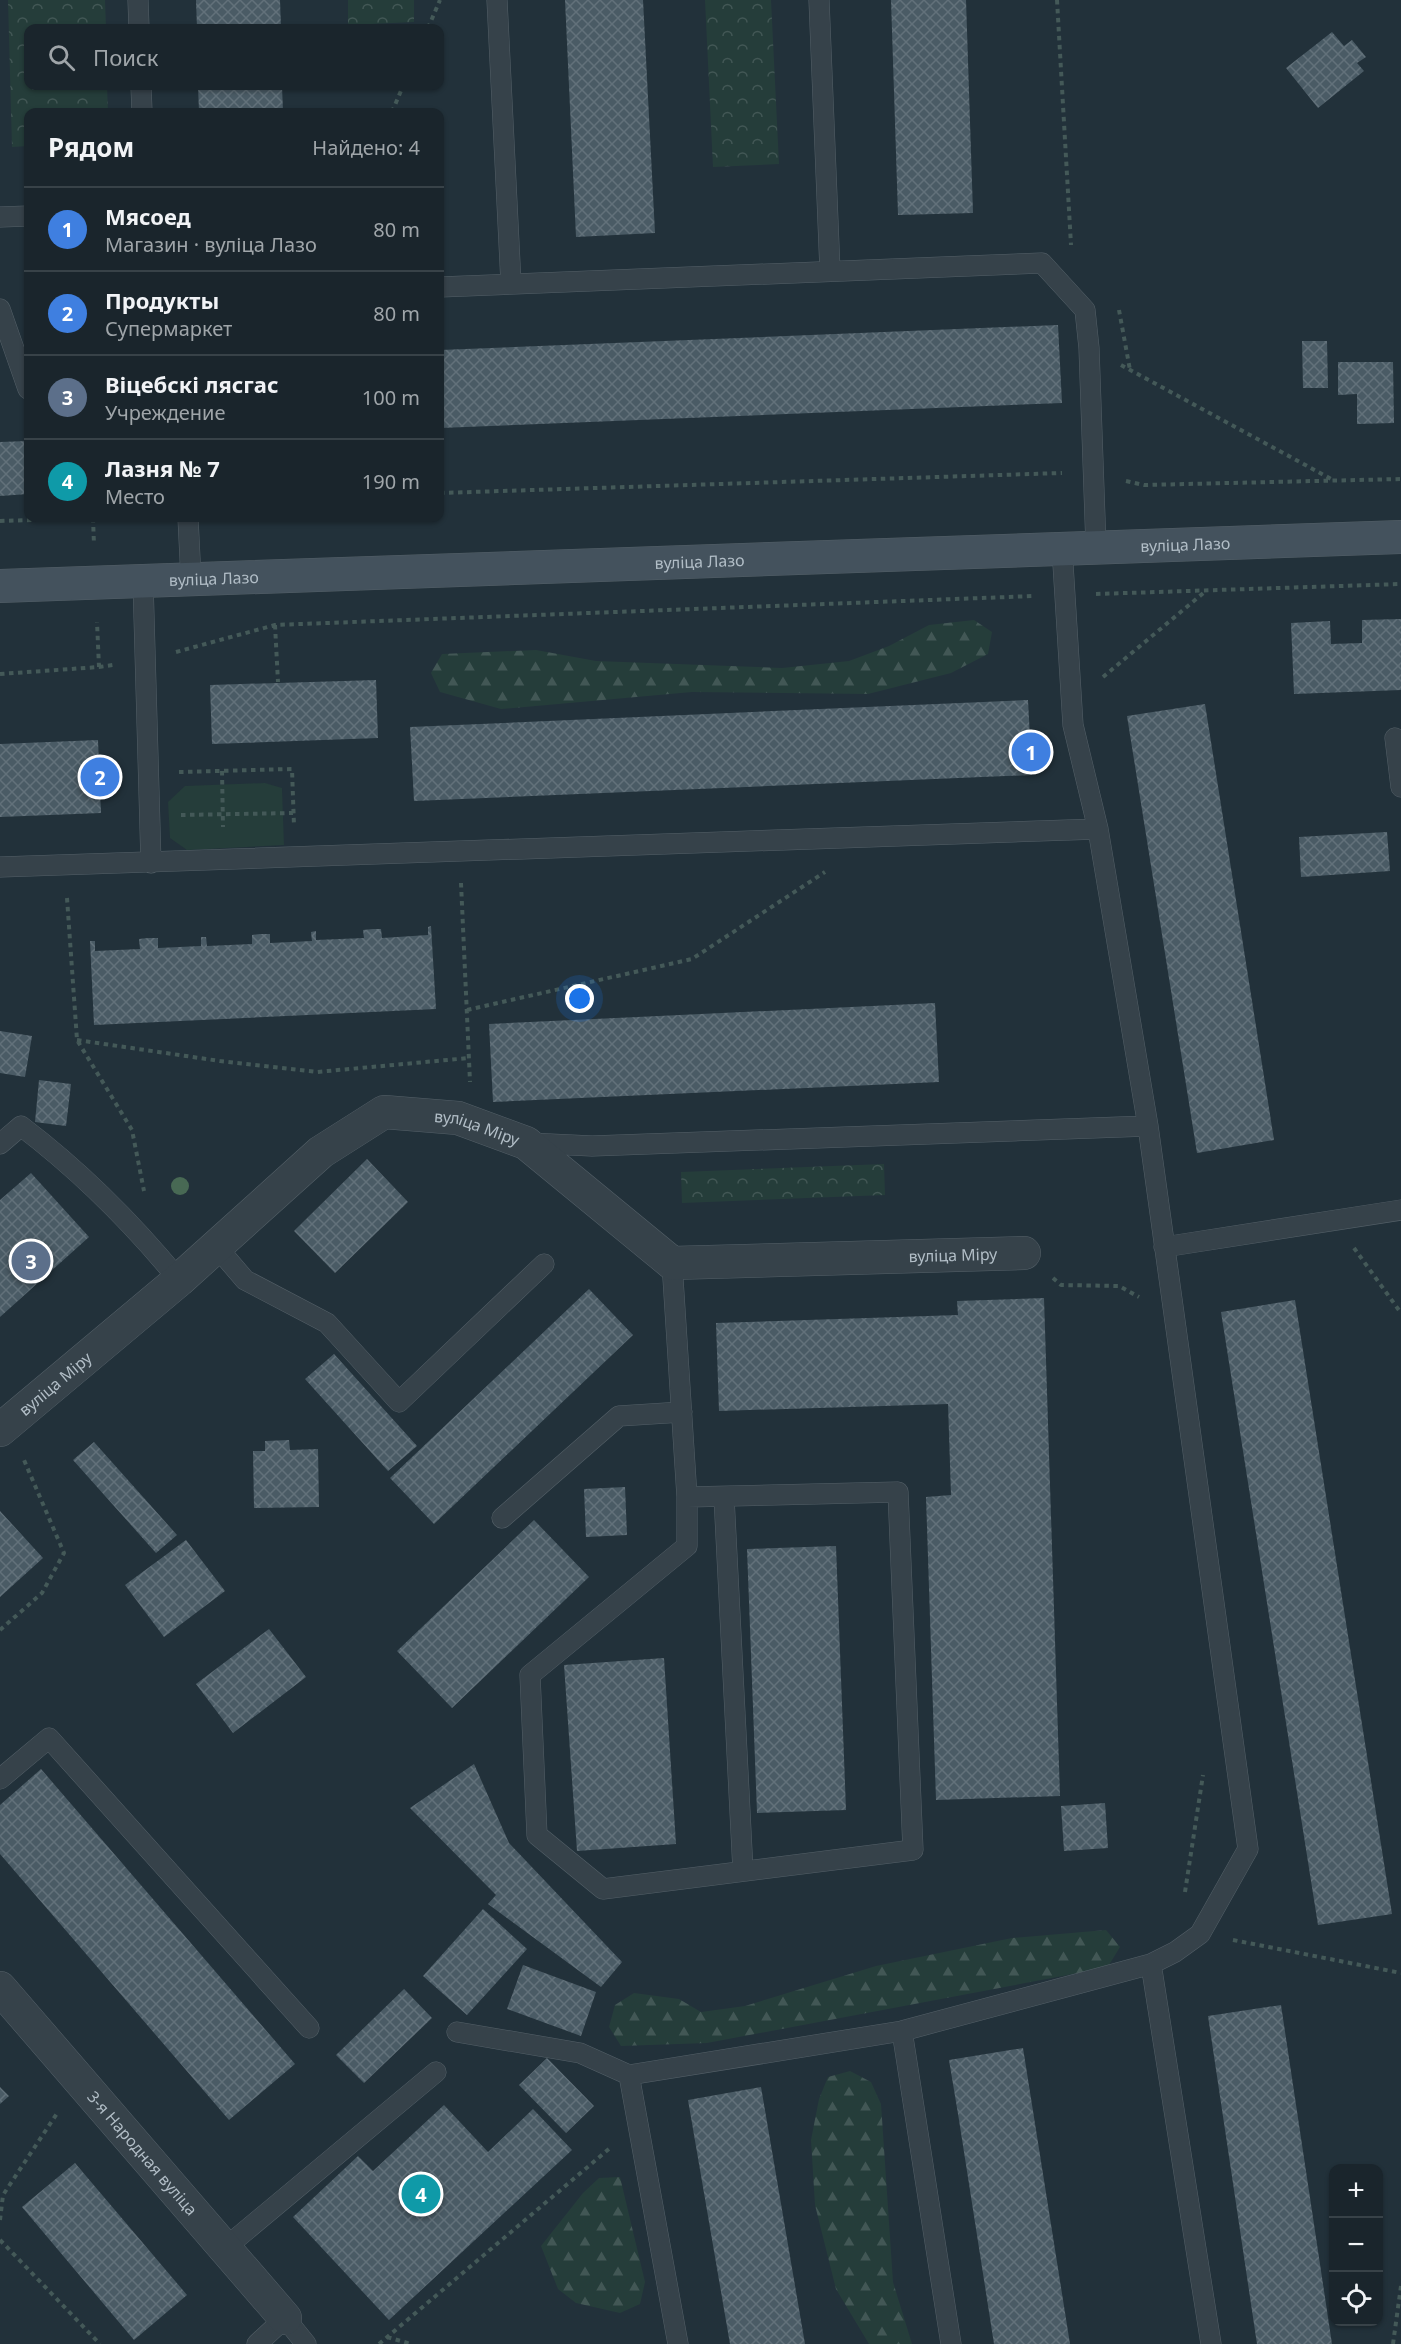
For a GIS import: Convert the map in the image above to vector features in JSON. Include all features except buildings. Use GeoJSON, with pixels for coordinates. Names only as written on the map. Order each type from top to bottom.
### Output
{"type":"FeatureCollection","features":[{"type":"Feature","properties":{"kind":"street","name":"вуліца Лазо"},"geometry":{"type":"LineString","coordinates":[[0,586],[1401,537]]}},
{"type":"Feature","properties":{"kind":"street","name":"вуліца Міру"},"geometry":{"type":"LineString","coordinates":[[4,1427],[179,1280],[321,1152],[384,1112],[458,1118],[526,1143],[672,1263],[1024,1253]]}},
{"type":"Feature","properties":{"kind":"street","name":"3-я Народная вуліца"},"geometry":{"type":"LineString","coordinates":[[0,1988],[285,2318]]}},
{"type":"Feature","properties":{"kind":"lane"},"geometry":{"type":"LineString","coordinates":[[138,0],[139,24]]}},
{"type":"Feature","properties":{"kind":"lane"},"geometry":{"type":"LineString","coordinates":[[497,0],[511,284]]}},
{"type":"Feature","properties":{"kind":"lane"},"geometry":{"type":"LineString","coordinates":[[819,0],[830,271]]}},
{"type":"Feature","properties":{"kind":"lane"},"geometry":{"type":"LineString","coordinates":[[141,90],[142,108]]}},
{"type":"Feature","properties":{"kind":"lane"},"geometry":{"type":"LineString","coordinates":[[0,217],[24,216]]}},
{"type":"Feature","properties":{"kind":"lane"},"geometry":{"type":"LineString","coordinates":[[444,287],[1042,263],[1085,310],[1089,348],[1096,547]]}},
{"type":"Feature","properties":{"kind":"lane"},"geometry":{"type":"LineString","coordinates":[[0,309],[24,377]]}},
{"type":"Feature","properties":{"kind":"lane"},"geometry":{"type":"LineString","coordinates":[[188,522],[191,579]]}},
{"type":"Feature","properties":{"kind":"lane"},"geometry":{"type":"LineString","coordinates":[[457,2032],[580,2053],[629,2074],[902,2031],[1151,1964],[1175,1952],[1200,1934],[1248,1849],[1148,1126],[1098,830],[1073,725],[1062,548]]}},
{"type":"Feature","properties":{"kind":"lane"},"geometry":{"type":"LineString","coordinates":[[143,581],[151,863]]}},
{"type":"Feature","properties":{"kind":"lane"},"geometry":{"type":"LineString","coordinates":[[1395,738],[1401,787]]}},
{"type":"Feature","properties":{"kind":"lane"},"geometry":{"type":"LineString","coordinates":[[0,867],[1098,830]]}},
{"type":"Feature","properties":{"kind":"lane"},"geometry":{"type":"LineString","coordinates":[[0,1144],[21,1126],[54,1151],[155,1251],[179,1280]]}},
{"type":"Feature","properties":{"kind":"lane"},"geometry":{"type":"LineString","coordinates":[[526,1143],[592,1146],[1148,1126]]}},
{"type":"Feature","properties":{"kind":"lane"},"geometry":{"type":"LineString","coordinates":[[1164,1247],[1401,1210]]}},
{"type":"Feature","properties":{"kind":"lane"},"geometry":{"type":"LineString","coordinates":[[216,1246],[245,1280],[327,1323],[399,1402],[544,1264]]}},
{"type":"Feature","properties":{"kind":"lane"},"geometry":{"type":"LineString","coordinates":[[672,1263],[687,1497],[687,1546],[530,1675],[537,1835],[603,1889],[913,1850],[898,1492],[687,1497]]}},
{"type":"Feature","properties":{"kind":"lane"},"geometry":{"type":"LineString","coordinates":[[502,1518],[619,1416],[682,1412]]}},
{"type":"Feature","properties":{"kind":"lane"},"geometry":{"type":"LineString","coordinates":[[724,1497],[743,1871]]}},
{"type":"Feature","properties":{"kind":"lane"},"geometry":{"type":"LineString","coordinates":[[0,1779],[49,1738],[309,2028]]}},
{"type":"Feature","properties":{"kind":"lane"},"geometry":{"type":"LineString","coordinates":[[1151,1964],[1211,2344]]}},
{"type":"Feature","properties":{"kind":"lane"},"geometry":{"type":"LineString","coordinates":[[902,2031],[951,2344]]}},
{"type":"Feature","properties":{"kind":"lane"},"geometry":{"type":"LineString","coordinates":[[225,2248],[436,2072]]}},
{"type":"Feature","properties":{"kind":"lane"},"geometry":{"type":"LineString","coordinates":[[629,2074],[678,2344]]}},
{"type":"Feature","properties":{"kind":"lane"},"geometry":{"type":"LineString","coordinates":[[256,2344],[285,2318],[306,2344]]}},
{"type":"Feature","properties":{"kind":"path"},"geometry":{"type":"LineString","coordinates":[[430,24],[440,0]]}},
{"type":"Feature","properties":{"kind":"path"},"geometry":{"type":"LineString","coordinates":[[1056,0],[1071,251]]}},
{"type":"Feature","properties":{"kind":"path"},"geometry":{"type":"LineString","coordinates":[[394,108],[401,90]]}},
{"type":"Feature","properties":{"kind":"path"},"geometry":{"type":"LineString","coordinates":[[1113,303],[1121,312],[1130,370]]}},
{"type":"Feature","properties":{"kind":"path"},"geometry":{"type":"LineString","coordinates":[[1089,348],[1334,480]]}},
{"type":"Feature","properties":{"kind":"path"},"geometry":{"type":"LineString","coordinates":[[444,493],[1093,472],[1144,485],[1401,478]]}},
{"type":"Feature","properties":{"kind":"path"},"geometry":{"type":"LineString","coordinates":[[0,520],[24,519]]}},
{"type":"Feature","properties":{"kind":"path"},"geometry":{"type":"LineString","coordinates":[[94,522],[94,546]]}},
{"type":"Feature","properties":{"kind":"path"},"geometry":{"type":"LineString","coordinates":[[0,674],[99,667],[146,661],[275,625],[1401,584]]}},
{"type":"Feature","properties":{"kind":"path"},"geometry":{"type":"LineString","coordinates":[[1102,678],[1207,590]]}},
{"type":"Feature","properties":{"kind":"path"},"geometry":{"type":"LineString","coordinates":[[97,622],[99,667]]}},
{"type":"Feature","properties":{"kind":"path"},"geometry":{"type":"LineString","coordinates":[[275,625],[278,682]]}},
{"type":"Feature","properties":{"kind":"path"},"geometry":{"type":"LineString","coordinates":[[148,772],[292,769],[295,857]]}},
{"type":"Feature","properties":{"kind":"path"},"geometry":{"type":"LineString","coordinates":[[222,771],[224,860]]}},
{"type":"Feature","properties":{"kind":"path"},"geometry":{"type":"LineString","coordinates":[[150,815],[293,813]]}},
{"type":"Feature","properties":{"kind":"path"},"geometry":{"type":"LineString","coordinates":[[459,852],[472,1123]]}},
{"type":"Feature","properties":{"kind":"path"},"geometry":{"type":"LineString","coordinates":[[65,865],[77,1040],[132,1130],[155,1251]]}},
{"type":"Feature","properties":{"kind":"path"},"geometry":{"type":"LineString","coordinates":[[467,1010],[692,959],[828,869]]}},
{"type":"Feature","properties":{"kind":"path"},"geometry":{"type":"LineString","coordinates":[[77,1040],[220,1061],[318,1072],[469,1058]]}},
{"type":"Feature","properties":{"kind":"path"},"geometry":{"type":"LineString","coordinates":[[1333,1220],[1401,1313]]}},
{"type":"Feature","properties":{"kind":"path"},"geometry":{"type":"LineString","coordinates":[[1024,1253],[1061,1285],[1119,1286],[1145,1300]]}},
{"type":"Feature","properties":{"kind":"path"},"geometry":{"type":"LineString","coordinates":[[0,1630],[42,1593],[64,1553],[4,1427]]}},
{"type":"Feature","properties":{"kind":"path"},"geometry":{"type":"LineString","coordinates":[[1200,1934],[1401,1973]]}},
{"type":"Feature","properties":{"kind":"path"},"geometry":{"type":"LineString","coordinates":[[0,2220],[3,2195],[79,2079]]}},
{"type":"Feature","properties":{"kind":"path"},"geometry":{"type":"LineString","coordinates":[[379,2344],[638,2124]]}},
{"type":"Feature","properties":{"kind":"path"},"geometry":{"type":"LineString","coordinates":[[0,2240],[100,2344]]}},
{"type":"Feature","properties":{"kind":"path"},"geometry":{"type":"LineString","coordinates":[[1393,2344],[1401,2286]]}},
{"type":"Feature","properties":{"kind":"path"},"geometry":{"type":"LineString","coordinates":[[387,2337],[411,2344]]}},
{"type":"Feature","properties":{"kind":"green space"},"geometry":{"type":"Polygon","coordinates":[[[8,0],[105,0],[106,24],[24,24],[24,90],[107,90],[108,108],[24,108],[24,146],[12,147],[8,0]]]}},
{"type":"Feature","properties":{"kind":"green space"},"geometry":{"type":"Polygon","coordinates":[[[348,0],[414,0],[414,22],[348,24],[348,0]]]}},
{"type":"Feature","properties":{"kind":"green space"},"geometry":{"type":"Polygon","coordinates":[[[705,0],[771,0],[779,164],[713,167],[705,0]]]}},
{"type":"Feature","properties":{"kind":"green space"},"geometry":{"type":"Polygon","coordinates":[[[974,620],[992,632],[988,654],[951,673],[868,694],[692,692],[501,709],[440,692],[431,673],[442,654],[536,650],[596,661],[782,668],[849,661],[889,646],[929,625],[974,620]]]}},
{"type":"Feature","properties":{"kind":"green space"},"geometry":{"type":"Polygon","coordinates":[[[265,783],[282,788],[284,845],[187,850],[170,838],[168,802],[185,786],[265,783]]]}},
{"type":"Feature","properties":{"kind":"green space"},"geometry":{"type":"Polygon","coordinates":[[[884,1164],[885,1195],[682,1203],[681,1172],[884,1164]]]}},
{"type":"Feature","properties":{"kind":"green space"},"geometry":{"type":"Polygon","coordinates":[[[1106,1930],[1120,1947],[1109,1965],[1089,1971],[707,2043],[621,2046],[609,2027],[615,2005],[634,1993],[679,1999],[701,2012],[745,2006],[876,1966],[1012,1938],[1106,1930]]]}},
{"type":"Feature","properties":{"kind":"green space"},"geometry":{"type":"Polygon","coordinates":[[[850,2071],[871,2082],[881,2104],[893,2282],[912,2344],[869,2344],[836,2289],[815,2205],[811,2140],[819,2099],[828,2077],[850,2071]]]}},
{"type":"Feature","properties":{"kind":"green space"},"geometry":{"type":"Polygon","coordinates":[[[620,2177],[645,2282],[640,2304],[620,2313],[576,2303],[558,2289],[541,2246],[583,2193],[599,2178],[620,2177]]]}},
{"type":"Feature","properties":{"kind":"place","name":"Мясоед"},"geometry":{"type":"Point","coordinates":[1031,752]}},
{"type":"Feature","properties":{"kind":"place","name":"Продукты"},"geometry":{"type":"Point","coordinates":[100,777]}},
{"type":"Feature","properties":{"kind":"place","name":"Віцебскі лясгас"},"geometry":{"type":"Point","coordinates":[31,1261]}},
{"type":"Feature","properties":{"kind":"place","name":"Лазня № 7"},"geometry":{"type":"Point","coordinates":[421,2194]}}]}
